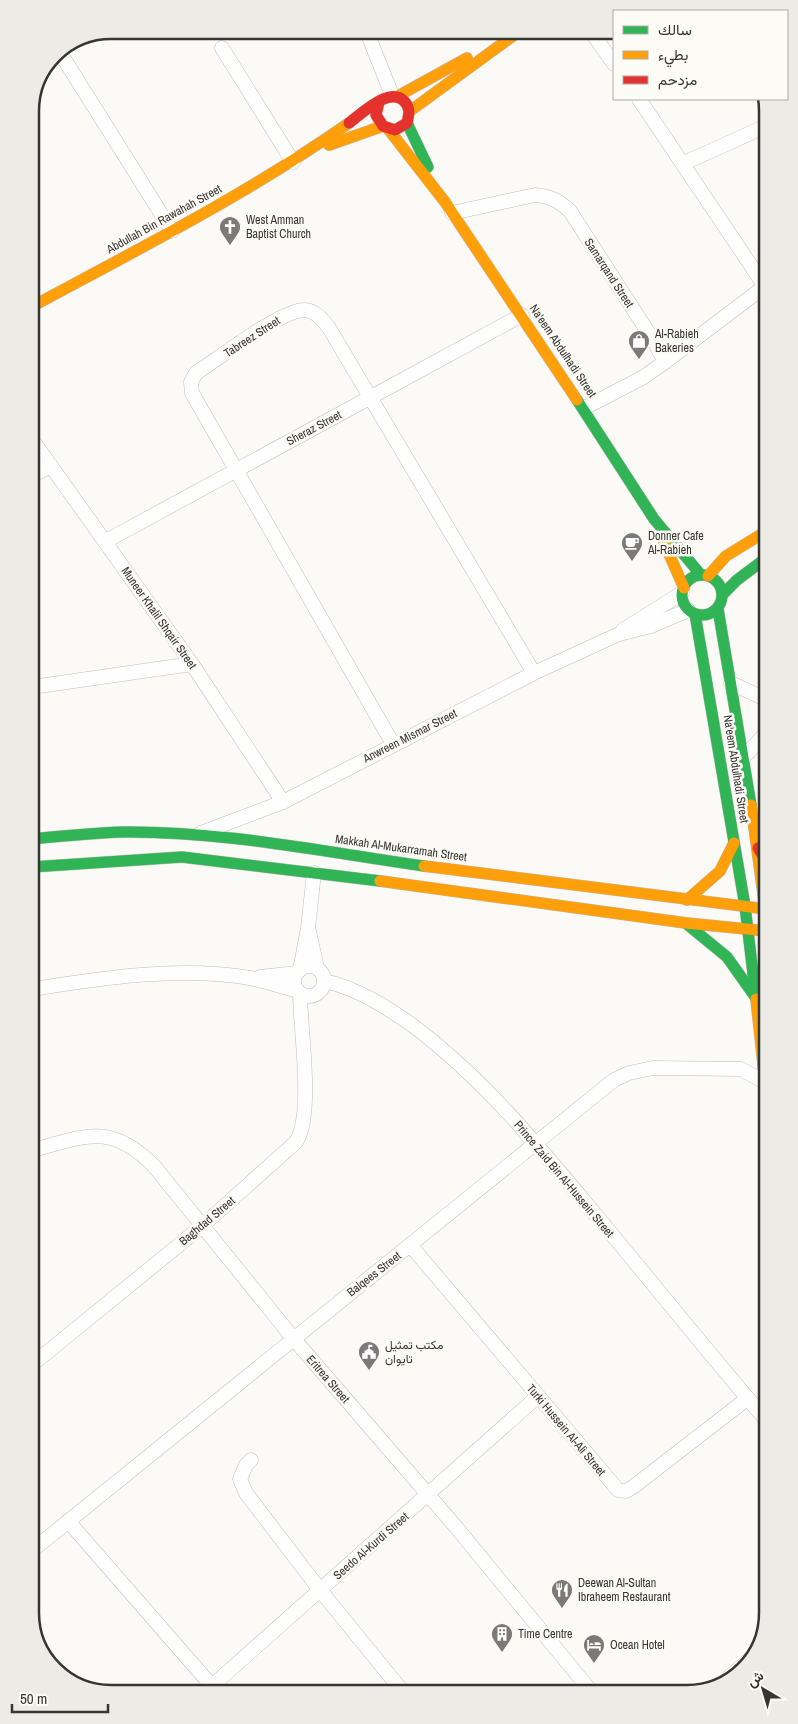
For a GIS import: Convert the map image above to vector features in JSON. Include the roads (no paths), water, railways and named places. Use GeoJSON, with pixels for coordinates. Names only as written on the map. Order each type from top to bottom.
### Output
{"type":"FeatureCollection","features":[{"type":"Feature","properties":{"kind":"street"},"geometry":{"type":"LineString","coordinates":[[369,39],[390,98]]}},
{"type":"Feature","properties":{"kind":"street","name":"Abdullah Bin Rawahah Street"},"geometry":{"type":"LineString","coordinates":[[410,110],[507,39]]}},
{"type":"Feature","properties":{"kind":"street"},"geometry":{"type":"LineString","coordinates":[[596,39],[613,63]]}},
{"type":"Feature","properties":{"kind":"street","name":"Abdullah Bin Rawahah Street"},"geometry":{"type":"LineString","coordinates":[[39,303],[172,231],[293,162],[390,98],[449,66],[502,42]]}},
{"type":"Feature","properties":{"kind":"street"},"geometry":{"type":"LineString","coordinates":[[222,48],[293,162]]}},
{"type":"Feature","properties":{"kind":"street"},"geometry":{"type":"LineString","coordinates":[[63,58],[172,231]]}},
{"type":"Feature","properties":{"kind":"street"},"geometry":{"type":"LineString","coordinates":[[390,98],[404,99],[410,110],[407,123],[402,128],[386,128],[376,115],[390,98]]}},
{"type":"Feature","properties":{"kind":"street"},"geometry":{"type":"LineString","coordinates":[[640,100],[684,163],[759,278]]}},
{"type":"Feature","properties":{"kind":"street","name":"Na'eem Abdulhadi Street"},"geometry":{"type":"LineString","coordinates":[[407,123],[449,208]]}},
{"type":"Feature","properties":{"kind":"street","name":"Abdullah Bin Rawahah Street"},"geometry":{"type":"LineString","coordinates":[[308,152],[386,128]]}},
{"type":"Feature","properties":{"kind":"street","name":"Na'eem Abdulhadi Street"},"geometry":{"type":"LineString","coordinates":[[386,128],[449,208],[584,408],[654,519],[704,575]]}},
{"type":"Feature","properties":{"kind":"street"},"geometry":{"type":"LineString","coordinates":[[684,163],[759,129]]}},
{"type":"Feature","properties":{"kind":"street","name":"Samarqand Street"},"geometry":{"type":"LineString","coordinates":[[449,208],[535,195],[547,196],[559,201],[570,211],[655,343],[665,362]]}},
{"type":"Feature","properties":{"kind":"street"},"geometry":{"type":"LineString","coordinates":[[584,408],[642,378],[759,290]]}},
{"type":"Feature","properties":{"kind":"street","name":"Tabreez Street"},"geometry":{"type":"LineString","coordinates":[[393,744],[194,400],[191,382],[196,373],[274,322],[293,312],[306,310],[314,313],[329,328],[534,673]]}},
{"type":"Feature","properties":{"kind":"street","name":"Sheraz Street"},"geometry":{"type":"LineString","coordinates":[[106,541],[522,315]]}},
{"type":"Feature","properties":{"kind":"street","name":"Muneer Khalil Shqair Street"},"geometry":{"type":"LineString","coordinates":[[39,449],[192,664],[283,802]]}},
{"type":"Feature","properties":{"kind":"street"},"geometry":{"type":"LineString","coordinates":[[39,472],[51,466]]}},
{"type":"Feature","properties":{"kind":"street","name":"Na'eem Abdulhadi Street"},"geometry":{"type":"LineString","coordinates":[[654,519],[683,591]]}},
{"type":"Feature","properties":{"kind":"street"},"geometry":{"type":"LineString","coordinates":[[618,634],[683,591],[690,579],[704,575],[725,557],[759,536]]}},
{"type":"Feature","properties":{"kind":"street"},"geometry":{"type":"LineString","coordinates":[[618,634],[651,626],[691,612],[707,615],[718,609],[723,594],[737,580],[759,564]]}},
{"type":"Feature","properties":{"kind":"street"},"geometry":{"type":"LineString","coordinates":[[704,575],[718,582],[723,594]]}},
{"type":"Feature","properties":{"kind":"street"},"geometry":{"type":"LineString","coordinates":[[683,591],[683,602],[691,612]]}},
{"type":"Feature","properties":{"kind":"street","name":"Na'eem Abdulhadi Street"},"geometry":{"type":"LineString","coordinates":[[718,609],[759,856]]}},
{"type":"Feature","properties":{"kind":"street","name":"Na'eem Abdulhadi Street"},"geometry":{"type":"LineString","coordinates":[[691,612],[745,906],[759,1028]]}},
{"type":"Feature","properties":{"kind":"street","name":"Anwreen Mismar Street"},"geometry":{"type":"LineString","coordinates":[[199,834],[283,802],[534,673],[618,634]]}},
{"type":"Feature","properties":{"kind":"street"},"geometry":{"type":"LineString","coordinates":[[39,686],[192,664]]}},
{"type":"Feature","properties":{"kind":"street"},"geometry":{"type":"LineString","coordinates":[[731,683],[759,696]]}},
{"type":"Feature","properties":{"kind":"street"},"geometry":{"type":"LineString","coordinates":[[742,760],[759,742]]}},
{"type":"Feature","properties":{"kind":"street","name":"Makkah Al-Mukarramah Street"},"geometry":{"type":"LineString","coordinates":[[39,839],[115,834],[199,834],[569,886],[745,906],[759,909]]}},
{"type":"Feature","properties":{"kind":"street"},"geometry":{"type":"LineString","coordinates":[[687,900],[720,871],[734,843]]}},
{"type":"Feature","properties":{"kind":"street"},"geometry":{"type":"LineString","coordinates":[[39,867],[182,857],[314,873],[686,924],[759,930]]}},
{"type":"Feature","properties":{"kind":"street"},"geometry":{"type":"LineString","coordinates":[[303,993],[294,982],[308,928],[314,873]]}},
{"type":"Feature","properties":{"kind":"street"},"geometry":{"type":"LineString","coordinates":[[686,924],[721,949],[747,982],[756,998]]}},
{"type":"Feature","properties":{"kind":"street"},"geometry":{"type":"LineString","coordinates":[[249,978],[303,993],[321,991],[325,981],[317,968],[308,928]]}},
{"type":"Feature","properties":{"kind":"street"},"geometry":{"type":"LineString","coordinates":[[39,988],[136,976],[184,974],[249,978],[298,972],[308,966],[317,968]]}},
{"type":"Feature","properties":{"kind":"street","name":"Prince Zaid Bin Al-Hussein Street"},"geometry":{"type":"LineString","coordinates":[[325,981],[366,996],[435,1042],[470,1073],[536,1143],[759,1410]]}},
{"type":"Feature","properties":{"kind":"street","name":"Baghdad Street"},"geometry":{"type":"LineString","coordinates":[[39,1359],[201,1227],[287,1153],[302,1134],[304,1112],[303,993]]}},
{"type":"Feature","properties":{"kind":"street"},"geometry":{"type":"LineString","coordinates":[[741,1069],[759,1059]]}},
{"type":"Feature","properties":{"kind":"street","name":"Balqees Street"},"geometry":{"type":"LineString","coordinates":[[39,1545],[614,1080],[629,1073],[653,1068],[741,1069],[759,1081]]}},
{"type":"Feature","properties":{"kind":"street","name":"Eritrea Street"},"geometry":{"type":"LineString","coordinates":[[39,1149],[93,1136],[105,1136],[128,1144],[154,1166],[201,1227],[293,1338],[586,1685]]}},
{"type":"Feature","properties":{"kind":"street","name":"Turki Hussein Al-Ali Street"},"geometry":{"type":"LineString","coordinates":[[411,1246],[618,1490],[626,1491],[633,1487],[748,1398]]}},
{"type":"Feature","properties":{"kind":"street","name":"Seedo Al-Kurdi Street"},"geometry":{"type":"LineString","coordinates":[[217,1685],[320,1590],[538,1397]]}},
{"type":"Feature","properties":{"kind":"street"},"geometry":{"type":"LineString","coordinates":[[251,1460],[241,1472],[241,1485],[320,1590],[397,1685]]}},
{"type":"Feature","properties":{"kind":"street"},"geometry":{"type":"LineString","coordinates":[[68,1521],[206,1685]]}},
{"type":"Feature","properties":{"kind":"place","name":"West Amman Baptist Church"},"geometry":{"type":"Point","coordinates":[230,246]}},
{"type":"Feature","properties":{"kind":"place","name":"Al-Rabieh Bakeries"},"geometry":{"type":"Point","coordinates":[639,360]}},
{"type":"Feature","properties":{"kind":"place","name":"Donner Cafe Al-Rabieh"},"geometry":{"type":"Point","coordinates":[632,562]}},
{"type":"Feature","properties":{"kind":"place","name":"مكتب تمثيل تايوان"},"geometry":{"type":"Point","coordinates":[369,1371]}},
{"type":"Feature","properties":{"kind":"place","name":"Deewan Al-Sultan Ibraheem Restaurant"},"geometry":{"type":"Point","coordinates":[562,1609]}},
{"type":"Feature","properties":{"kind":"place","name":"Time Centre"},"geometry":{"type":"Point","coordinates":[502,1653]}},
{"type":"Feature","properties":{"kind":"place","name":"Ocean Hotel"},"geometry":{"type":"Point","coordinates":[594,1664]}}]}
